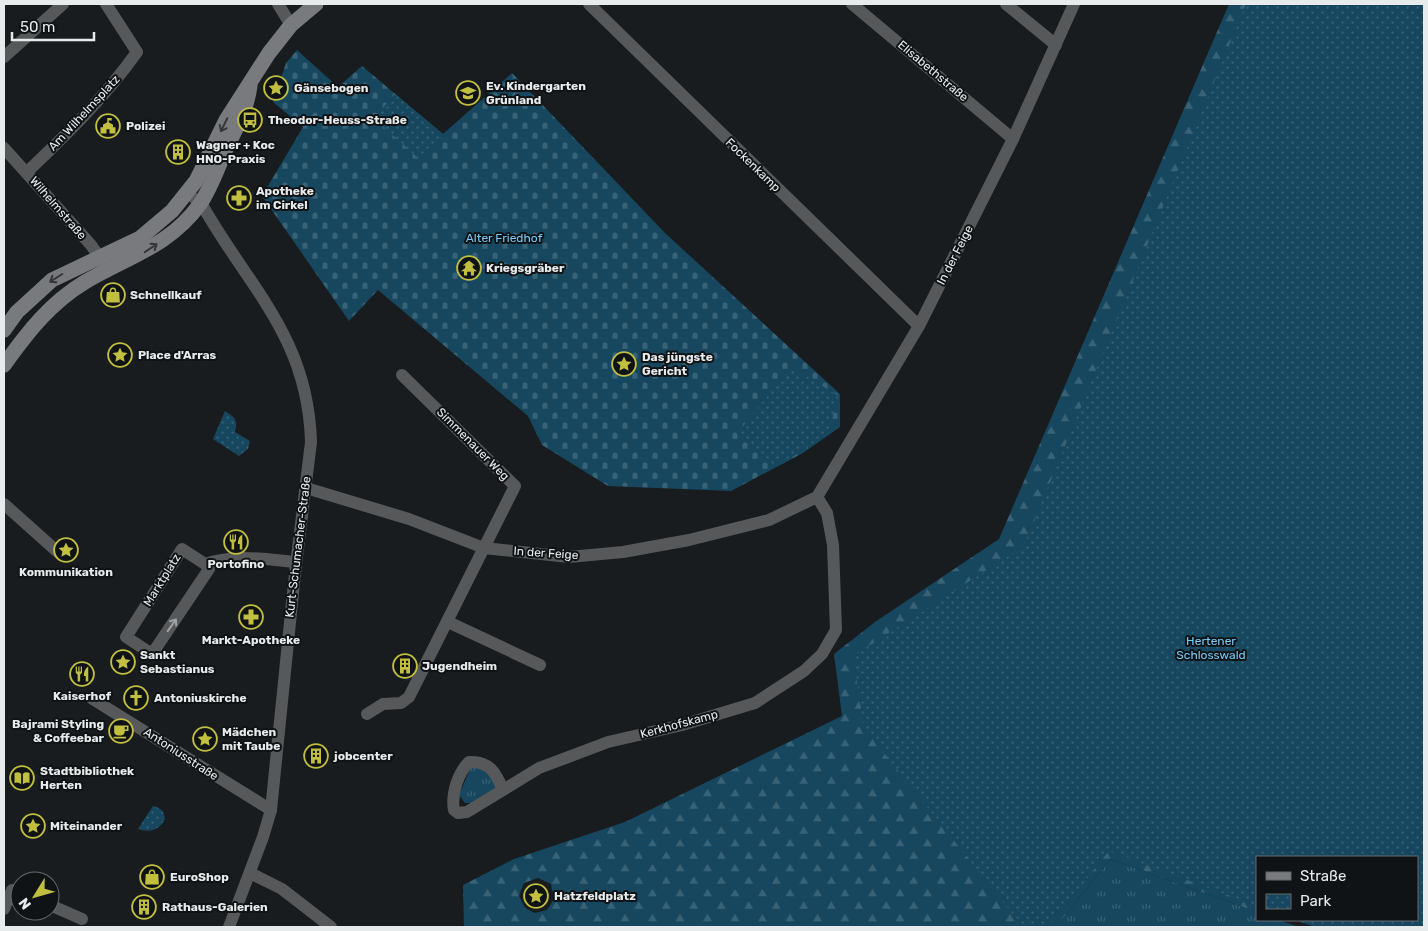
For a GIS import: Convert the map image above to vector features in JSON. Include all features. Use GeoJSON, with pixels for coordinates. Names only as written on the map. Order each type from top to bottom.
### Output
{"type":"FeatureCollection","features":[{"type":"Feature","properties":{"kind":"main road"},"geometry":{"type":"LineString","coordinates":[[4,330],[17,312],[52,280],[129,244],[148,232],[172,211],[188,193],[204,166],[226,120],[250,85],[268,53],[291,25],[316,4]]}},
{"type":"Feature","properties":{"kind":"main road"},"geometry":{"type":"LineString","coordinates":[[4,365],[39,318],[64,296],[86,282],[150,250],[176,230],[200,203],[245,113],[250,85]]}},
{"type":"Feature","properties":{"kind":"street"},"geometry":{"type":"LineString","coordinates":[[4,57],[63,4]]}},
{"type":"Feature","properties":{"kind":"street","name":"Am Wilhelmsplatz"},"geometry":{"type":"LineString","coordinates":[[26,172],[81,120],[113,85],[137,52],[106,4]]}},
{"type":"Feature","properties":{"kind":"street"},"geometry":{"type":"LineString","coordinates":[[278,4],[291,25]]}},
{"type":"Feature","properties":{"kind":"street","name":"Fockenkamp"},"geometry":{"type":"LineString","coordinates":[[589,4],[919,326]]}},
{"type":"Feature","properties":{"kind":"street","name":"Elisabethstraße"},"geometry":{"type":"LineString","coordinates":[[852,4],[1013,139]]}},
{"type":"Feature","properties":{"kind":"street"},"geometry":{"type":"LineString","coordinates":[[1006,4],[1056,44]]}},
{"type":"Feature","properties":{"kind":"street","name":"In der Feige"},"geometry":{"type":"LineString","coordinates":[[306,488],[409,519],[484,548],[569,557],[623,552],[689,540],[769,520],[817,497],[919,326],[1013,139],[1074,4]]}},
{"type":"Feature","properties":{"kind":"street","name":"Wilhelmstraße"},"geometry":{"type":"LineString","coordinates":[[4,148],[100,256],[108,271]]}},
{"type":"Feature","properties":{"kind":"street","name":"Kurt-Schumacher-Straße"},"geometry":{"type":"LineString","coordinates":[[188,193],[200,203],[269,305],[292,351],[302,383],[310,422],[311,442],[296,562],[270,810],[250,873],[229,927]]}},
{"type":"Feature","properties":{"kind":"street","name":"Simmenauer Weg"},"geometry":{"type":"LineString","coordinates":[[402,376],[515,486],[484,548]]}},
{"type":"Feature","properties":{"kind":"street","name":"Kerkhofskamp"},"geometry":{"type":"LineString","coordinates":[[503,790],[490,767],[480,761],[470,762],[460,775],[453,798],[454,810],[458,813],[467,812],[503,790],[539,768],[608,742],[682,725],[755,703],[804,671],[822,654],[836,630],[833,545],[827,513],[817,497]]}},
{"type":"Feature","properties":{"kind":"street"},"geometry":{"type":"LineString","coordinates":[[4,504],[60,554]]}},
{"type":"Feature","properties":{"kind":"street"},"geometry":{"type":"LineString","coordinates":[[367,714],[383,704],[401,703],[409,698],[484,548]]}},
{"type":"Feature","properties":{"kind":"street","name":"Marktplatz"},"geometry":{"type":"LineString","coordinates":[[182,549],[204,564],[209,569],[152,654],[126,637],[182,549]]}},
{"type":"Feature","properties":{"kind":"street"},"geometry":{"type":"LineString","coordinates":[[204,564],[226,558],[244,556],[296,562]]}},
{"type":"Feature","properties":{"kind":"street"},"geometry":{"type":"LineString","coordinates":[[448,622],[540,665]]}},
{"type":"Feature","properties":{"kind":"street","name":"Antoniusstraße"},"geometry":{"type":"LineString","coordinates":[[91,698],[270,810]]}},
{"type":"Feature","properties":{"kind":"street"},"geometry":{"type":"LineString","coordinates":[[250,873],[282,889],[332,927]]}},
{"type":"Feature","properties":{"kind":"street"},"geometry":{"type":"LineString","coordinates":[[4,909],[10,895]]}},
{"type":"Feature","properties":{"kind":"street"},"geometry":{"type":"LineString","coordinates":[[60,909],[82,919]]}},
{"type":"Feature","properties":{"kind":"green space","name":"Hertener Schlosswald"},"geometry":{"type":"Polygon","coordinates":[[[1229,4],[1424,4],[1256,856],[1256,912],[1110,859],[1056,927],[464,927],[463,885],[514,859],[625,822],[842,716],[834,654],[875,622],[999,539],[1229,4]],[[538,878],[524,883],[519,896],[525,908],[535,913],[547,910],[554,899],[551,884],[538,878]]]}},
{"type":"Feature","properties":{"kind":"green space","name":"Hertener Schlosswald"},"geometry":{"type":"Polygon","coordinates":[[[1246,4],[1424,4],[1424,927],[1315,927],[1298,921],[1418,921],[1418,856],[1256,856],[1256,906],[1109,851],[1048,927],[1023,927],[864,728],[853,656],[1024,546],[1246,4]]]}},
{"type":"Feature","properties":{"kind":"green space","name":"Alter Friedhof"},"geometry":{"type":"Polygon","coordinates":[[[297,50],[338,87],[362,66],[443,134],[512,73],[665,233],[840,394],[840,427],[803,453],[731,491],[608,486],[542,445],[528,416],[378,290],[349,321],[262,196],[303,127],[273,102],[286,63],[297,50]]]}},
{"type":"Feature","properties":{"kind":"green space"},"geometry":{"type":"Polygon","coordinates":[[[395,94],[443,134],[418,158],[374,118],[395,94]]]}},
{"type":"Feature","properties":{"kind":"green space"},"geometry":{"type":"Polygon","coordinates":[[[791,367],[837,395],[830,431],[800,453],[774,465],[739,431],[791,367]]]}},
{"type":"Feature","properties":{"kind":"green space"},"geometry":{"type":"Polygon","coordinates":[[[225,411],[235,419],[235,432],[250,441],[248,449],[239,456],[213,439],[225,411]]]}},
{"type":"Feature","properties":{"kind":"green space"},"geometry":{"type":"Polygon","coordinates":[[[471,767],[485,767],[498,789],[472,803],[465,803],[459,795],[471,767]]]}},
{"type":"Feature","properties":{"kind":"green space"},"geometry":{"type":"Polygon","coordinates":[[[153,806],[163,812],[165,819],[163,823],[154,830],[138,829],[153,806]]]}},
{"type":"Feature","properties":{"kind":"green space"},"geometry":{"type":"Polygon","coordinates":[[[1110,859],[1256,912],[1256,921],[1282,921],[1299,927],[1056,927],[1110,859]]]}},
{"type":"Feature","properties":{"kind":"place","name":"Gänsebogen"},"geometry":{"type":"Point","coordinates":[276,88]}},
{"type":"Feature","properties":{"kind":"place","name":"Ev. Kindergarten Grünland"},"geometry":{"type":"Point","coordinates":[468,93]}},
{"type":"Feature","properties":{"kind":"place","name":"Theodor-Heuss-Straße"},"geometry":{"type":"Point","coordinates":[250,120]}},
{"type":"Feature","properties":{"kind":"place","name":"Polizei"},"geometry":{"type":"Point","coordinates":[108,126]}},
{"type":"Feature","properties":{"kind":"place","name":"Wagner + Koc HNO-Praxis"},"geometry":{"type":"Point","coordinates":[178,152]}},
{"type":"Feature","properties":{"kind":"place","name":"Apotheke im Cirkel"},"geometry":{"type":"Point","coordinates":[239,198]}},
{"type":"Feature","properties":{"kind":"place","name":"Kriegsgräber"},"geometry":{"type":"Point","coordinates":[469,268]}},
{"type":"Feature","properties":{"kind":"place","name":"Schnellkauf"},"geometry":{"type":"Point","coordinates":[113,295]}},
{"type":"Feature","properties":{"kind":"place","name":"Place d'Arras"},"geometry":{"type":"Point","coordinates":[120,355]}},
{"type":"Feature","properties":{"kind":"place","name":"Das jüngste Gericht"},"geometry":{"type":"Point","coordinates":[624,364]}},
{"type":"Feature","properties":{"kind":"place","name":"Portofino"},"geometry":{"type":"Point","coordinates":[236,542]}},
{"type":"Feature","properties":{"kind":"place","name":"Kommunikation"},"geometry":{"type":"Point","coordinates":[66,550]}},
{"type":"Feature","properties":{"kind":"place","name":"Markt-Apotheke"},"geometry":{"type":"Point","coordinates":[251,617]}},
{"type":"Feature","properties":{"kind":"place","name":"Sankt Sebastianus"},"geometry":{"type":"Point","coordinates":[123,662]}},
{"type":"Feature","properties":{"kind":"place","name":"Jugendheim"},"geometry":{"type":"Point","coordinates":[405,666]}},
{"type":"Feature","properties":{"kind":"place","name":"Kaiserhof"},"geometry":{"type":"Point","coordinates":[82,674]}},
{"type":"Feature","properties":{"kind":"place","name":"Antoniuskirche"},"geometry":{"type":"Point","coordinates":[136,698]}},
{"type":"Feature","properties":{"kind":"place","name":"Bajrami Styling & Coffeebar"},"geometry":{"type":"Point","coordinates":[121,731]}},
{"type":"Feature","properties":{"kind":"place","name":"Mädchen mit Taube"},"geometry":{"type":"Point","coordinates":[205,739]}},
{"type":"Feature","properties":{"kind":"place","name":"jobcenter"},"geometry":{"type":"Point","coordinates":[316,756]}},
{"type":"Feature","properties":{"kind":"place","name":"Stadtbibliothek Herten"},"geometry":{"type":"Point","coordinates":[22,778]}},
{"type":"Feature","properties":{"kind":"place","name":"Miteinander"},"geometry":{"type":"Point","coordinates":[33,826]}},
{"type":"Feature","properties":{"kind":"place","name":"EuroShop"},"geometry":{"type":"Point","coordinates":[152,877]}},
{"type":"Feature","properties":{"kind":"place","name":"Hatzfeldplatz"},"geometry":{"type":"Point","coordinates":[536,896]}},
{"type":"Feature","properties":{"kind":"place","name":"Rathaus-Galerien"},"geometry":{"type":"Point","coordinates":[144,907]}}]}
